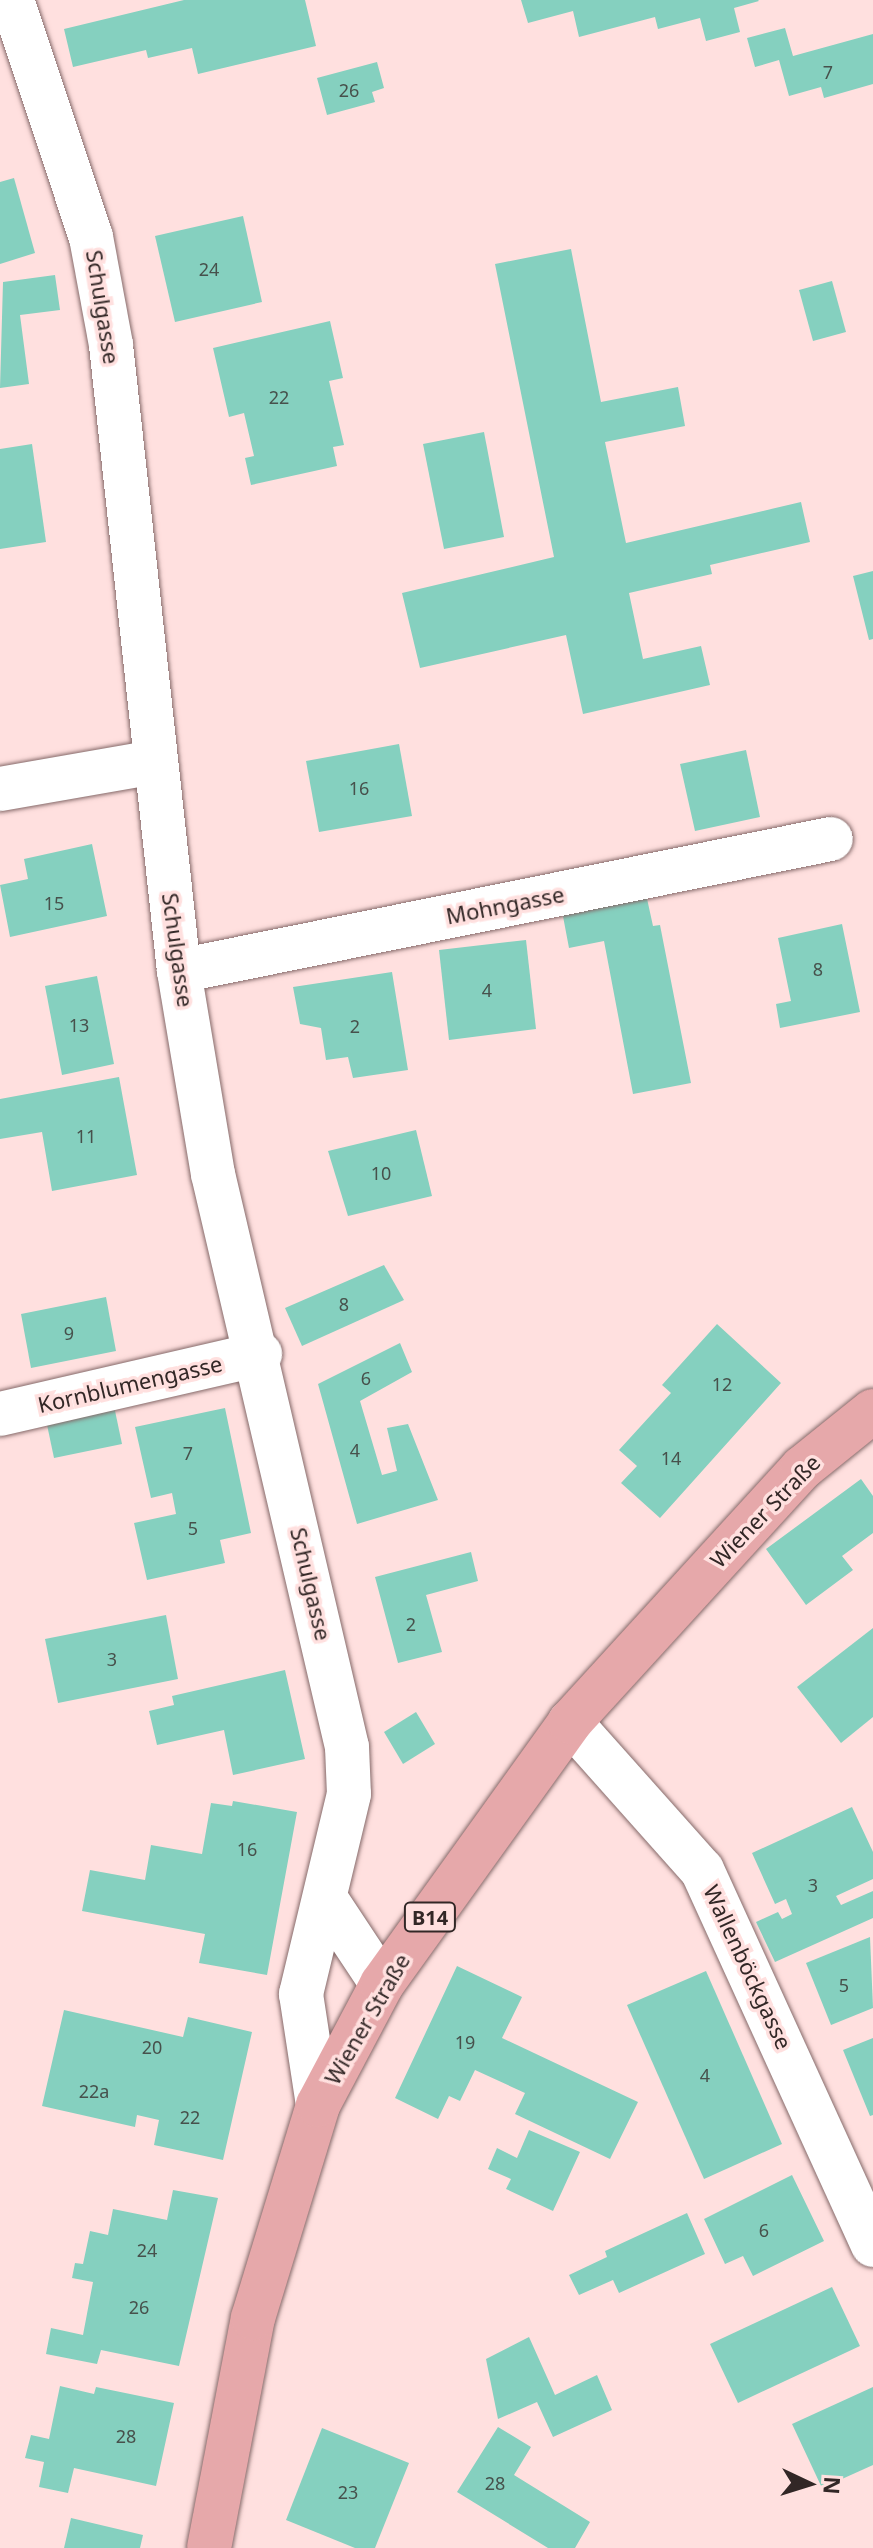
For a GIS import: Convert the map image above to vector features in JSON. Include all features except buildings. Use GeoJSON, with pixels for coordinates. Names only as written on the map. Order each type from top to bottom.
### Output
{"type":"FeatureCollection","features":[{"type":"Feature","properties":{"kind":"main road","name":"Wiener Straße"},"geometry":{"type":"LineString","coordinates":[[209,2548],[253,2318],[318,2105],[382,1984],[570,1722],[802,1468],[873,1411]]}},
{"type":"Feature","properties":{"kind":"street","name":"Schulgasse"},"geometry":{"type":"LineString","coordinates":[[12,26],[91,237],[108,329],[179,971],[213,1174],[260,1354],[347,1747],[349,1794],[301,1994],[318,2105]]}},
{"type":"Feature","properties":{"kind":"street"},"geometry":{"type":"LineString","coordinates":[[0,789],[155,762]]}},
{"type":"Feature","properties":{"kind":"street","name":"Mohngasse"},"geometry":{"type":"LineString","coordinates":[[179,971],[831,839]]}},
{"type":"Feature","properties":{"kind":"street","name":"Kornblumengasse"},"geometry":{"type":"LineString","coordinates":[[0,1414],[260,1354]]}},
{"type":"Feature","properties":{"kind":"street","name":"Wallenböckgasse"},"geometry":{"type":"LineString","coordinates":[[570,1722],[702,1870],[873,2245]]}},
{"type":"Feature","properties":{"kind":"street"},"geometry":{"type":"LineString","coordinates":[[325,1898],[382,1984]]}}]}
